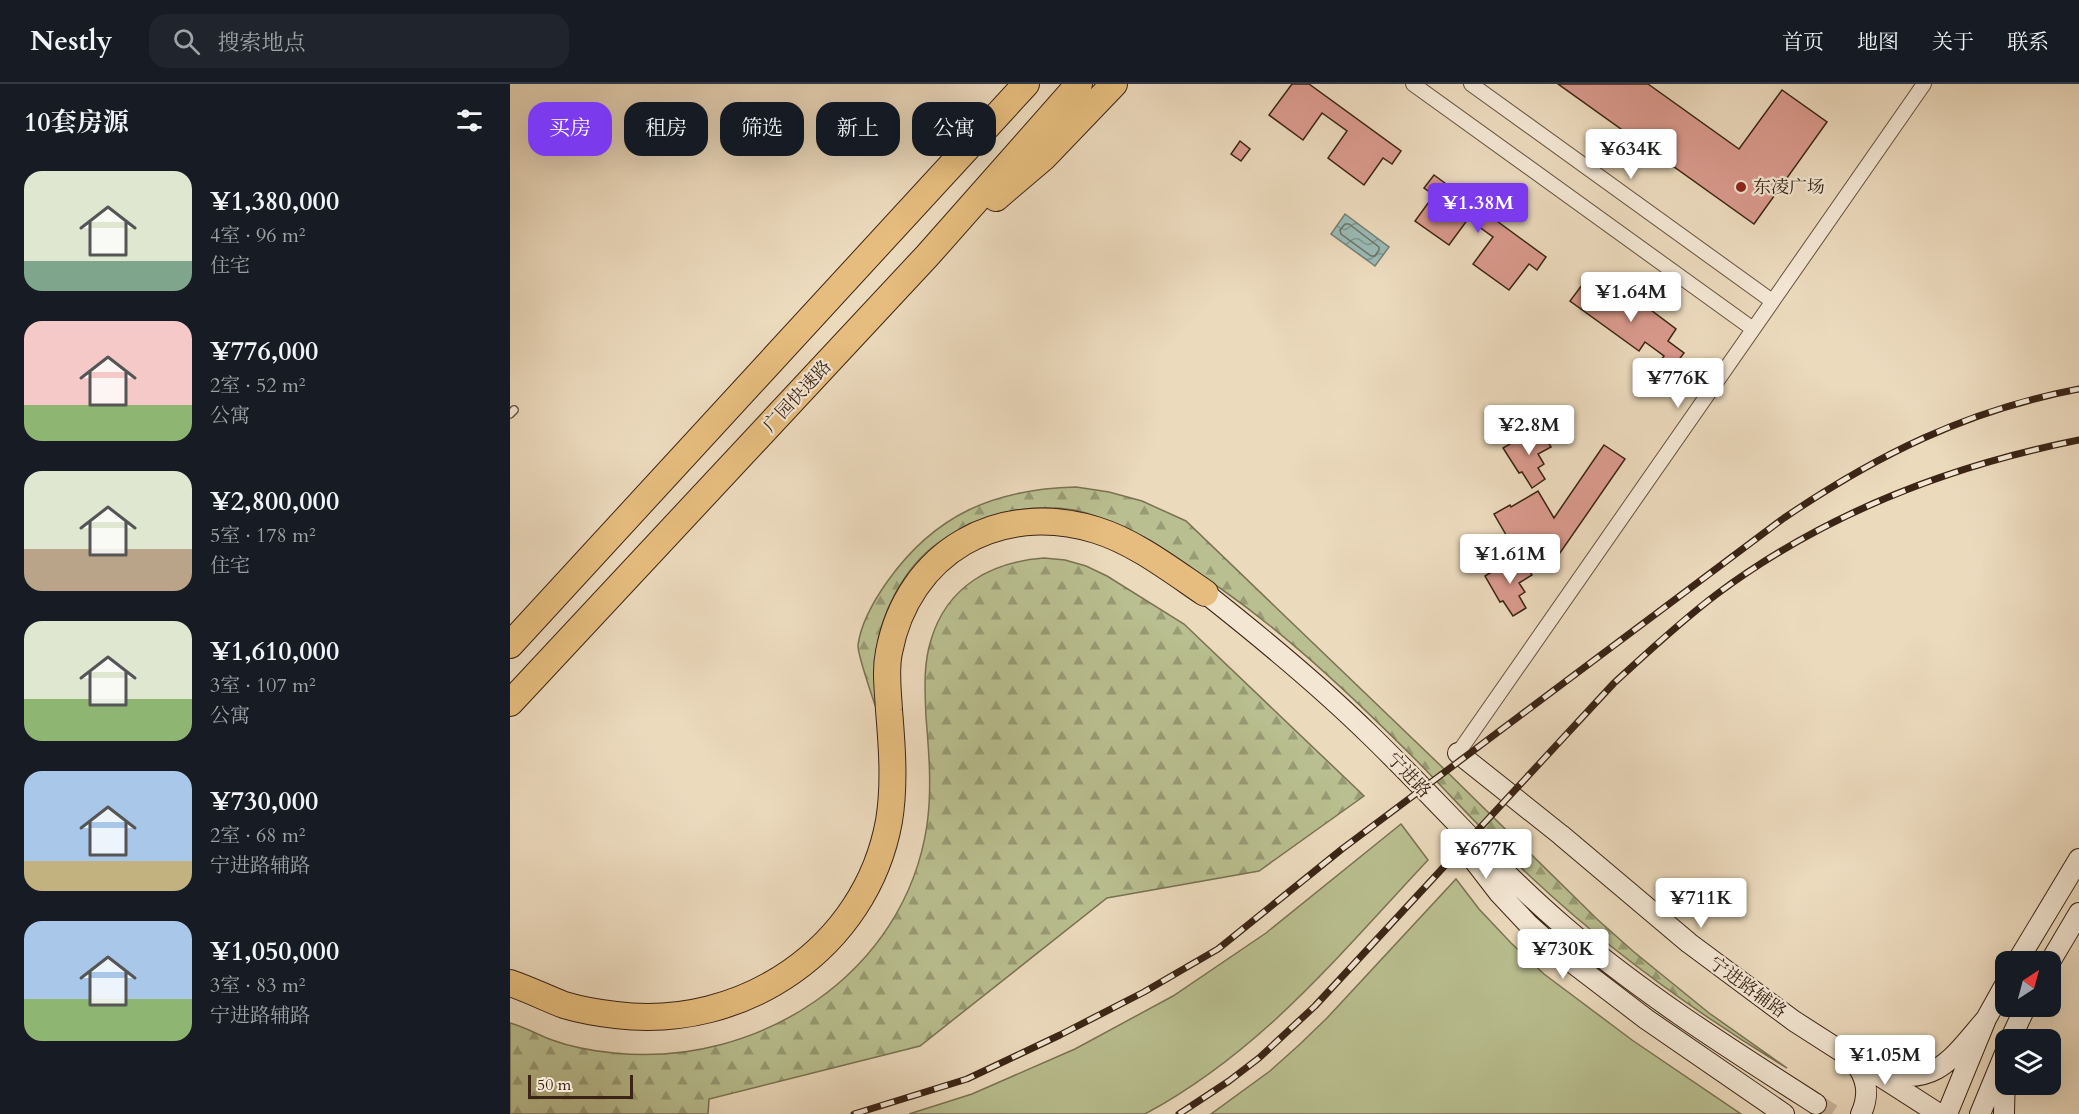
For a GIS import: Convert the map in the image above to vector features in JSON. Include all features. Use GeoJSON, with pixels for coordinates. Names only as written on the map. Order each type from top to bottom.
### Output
{"type":"FeatureCollection","features":[{"type":"Feature","properties":{"kind":"highway"},"geometry":{"type":"LineString","coordinates":[[848,279],[1008,84]]}},
{"type":"Feature","properties":{"kind":"highway"},"geometry":{"type":"LineString","coordinates":[[510,645],[1026,84]]}},
{"type":"Feature","properties":{"kind":"highway","name":"广园快速路"},"geometry":{"type":"LineString","coordinates":[[510,703],[927,256],[1079,84]]}},
{"type":"Feature","properties":{"kind":"highway"},"geometry":{"type":"LineString","coordinates":[[927,256],[1044,157],[1114,84]]}},
{"type":"Feature","properties":{"kind":"highway"},"geometry":{"type":"LineString","coordinates":[[510,983],[564,1005],[591,1011],[618,1016],[673,1015],[708,1009],[752,994],[776,982],[804,963],[829,940],[851,914],[868,885],[881,853],[889,820],[892,786],[886,682],[888,654],[895,627],[906,601],[921,578],[940,557],[963,541],[988,530],[1016,522],[1044,520],[1072,523],[1125,542],[1205,593]]}},
{"type":"Feature","properties":{"kind":"street"},"geometry":{"type":"LineString","coordinates":[[1413,84],[1753,329]]}},
{"type":"Feature","properties":{"kind":"street"},"geometry":{"type":"LineString","coordinates":[[1471,84],[1772,301]]}},
{"type":"Feature","properties":{"kind":"street"},"geometry":{"type":"LineString","coordinates":[[1458,753],[1923,84]]}},
{"type":"Feature","properties":{"kind":"street","name":"宁进路"},"geometry":{"type":"LineString","coordinates":[[1205,593],[1331,698],[1521,888],[1600,956],[1684,1019],[1816,1104]]}},
{"type":"Feature","properties":{"kind":"street","name":"宁进路辅路"},"geometry":{"type":"LineString","coordinates":[[1458,753],[1561,835],[1689,944],[1794,1021],[1939,1114]]}},
{"type":"Feature","properties":{"kind":"street"},"geometry":{"type":"LineString","coordinates":[[1409,774],[1499,892],[1528,925],[1561,954],[1646,1019],[1784,1114]]}},
{"type":"Feature","properties":{"kind":"street"},"geometry":{"type":"LineString","coordinates":[[2024,951],[2079,858]]}},
{"type":"Feature","properties":{"kind":"street"},"geometry":{"type":"LineString","coordinates":[[2057,951],[2079,913]]}},
{"type":"Feature","properties":{"kind":"street"},"geometry":{"type":"LineString","coordinates":[[1947,1114],[1986,1019],[1995,1003]]}},
{"type":"Feature","properties":{"kind":"street"},"geometry":{"type":"LineString","coordinates":[[1854,1061],[1899,1077],[1919,1076],[1938,1069],[1954,1057],[1986,1019]]}},
{"type":"Feature","properties":{"kind":"street"},"geometry":{"type":"LineString","coordinates":[[1854,1061],[1867,1085],[1866,1099],[1861,1114]]}},
{"type":"Feature","properties":{"kind":"street"},"geometry":{"type":"LineString","coordinates":[[1980,1114],[1995,1078]]}},
{"type":"Feature","properties":{"kind":"street"},"geometry":{"type":"LineString","coordinates":[[2004,1114],[2005,1095]]}},
{"type":"Feature","properties":{"kind":"green space"},"geometry":{"type":"Polygon","coordinates":[[[1076,487],[1109,492],[1142,501],[1186,521],[1598,920],[1709,1013],[1787,1068],[1687,1003],[1592,931],[1503,850],[1360,705],[1269,625],[1169,555],[1099,517],[1056,508],[1003,513],[953,533],[926,553],[904,578],[888,608],[878,639],[875,669],[877,711],[858,645],[862,628],[873,604],[906,558],[925,539],[969,510],[1019,493],[1076,487]]]}},
{"type":"Feature","properties":{"kind":"green space"},"geometry":{"type":"Polygon","coordinates":[[[1044,558],[1065,560],[1086,566],[1107,576],[1184,624],[1364,796],[1259,871],[1107,898],[920,1046],[709,1099],[708,1114],[510,1114],[510,1023],[552,1040],[582,1048],[614,1053],[668,1054],[721,1045],[771,1027],[816,1000],[856,967],[889,926],[913,878],[927,825],[930,784],[925,698],[926,668],[928,649],[938,621],[960,591],[989,571],[1025,560],[1044,558]]]}},
{"type":"Feature","properties":{"kind":"green space"},"geometry":{"type":"Polygon","coordinates":[[[1401,824],[1428,860],[1297,999],[1262,1031],[1187,1089],[1145,1114],[909,1114],[972,1094],[1075,1049],[1173,996],[1266,933],[1401,824]]]}},
{"type":"Feature","properties":{"kind":"green space"},"geometry":{"type":"Polygon","coordinates":[[[1456,879],[1479,909],[1544,974],[1632,1040],[1741,1114],[1211,1114],[1270,1071],[1299,1045],[1456,879]]]}},
{"type":"Feature","properties":{"kind":"water"},"geometry":{"type":"Polygon","coordinates":[[[1345,214],[1389,247],[1375,266],[1331,234],[1345,214]]]}},
{"type":"Feature","properties":{"kind":"building"},"geometry":{"type":"Polygon","coordinates":[[[1292,84],[1309,84],[1401,151],[1392,164],[1383,158],[1364,185],[1328,158],[1347,131],[1322,113],[1303,140],[1269,115],[1292,84]]]}},
{"type":"Feature","properties":{"kind":"building","name":"东凌广场"},"geometry":{"type":"Polygon","coordinates":[[[1558,84],[1648,84],[1739,149],[1782,90],[1827,122],[1754,224],[1558,84]]]}},
{"type":"Feature","properties":{"kind":"building"},"geometry":{"type":"Polygon","coordinates":[[[1240,141],[1250,149],[1241,161],[1231,154],[1240,141]]]}},
{"type":"Feature","properties":{"kind":"building"},"geometry":{"type":"Polygon","coordinates":[[[1434,175],[1546,257],[1537,270],[1529,264],[1509,290],[1473,264],[1493,237],[1468,219],[1449,245],[1415,221],[1434,195],[1424,188],[1434,175]]]}},
{"type":"Feature","properties":{"kind":"building"},"geometry":{"type":"Polygon","coordinates":[[[1611,280],[1676,329],[1668,341],[1684,353],[1662,382],[1651,374],[1664,356],[1645,342],[1639,351],[1570,301],[1582,285],[1599,297],[1611,280]]]}},
{"type":"Feature","properties":{"kind":"building"},"geometry":{"type":"Polygon","coordinates":[[[1540,429],[1551,447],[1538,454],[1544,464],[1538,468],[1545,479],[1532,488],[1503,448],[1520,438],[1521,441],[1540,429]]]}},
{"type":"Feature","properties":{"kind":"building"},"geometry":{"type":"Polygon","coordinates":[[[1604,445],[1625,459],[1553,563],[1542,555],[1528,564],[1513,539],[1509,540],[1494,514],[1538,491],[1554,518],[1604,445]]]}},
{"type":"Feature","properties":{"kind":"building"},"geometry":{"type":"Polygon","coordinates":[[[1521,557],[1532,575],[1519,583],[1525,592],[1519,596],[1526,608],[1513,616],[1503,601],[1500,602],[1485,576],[1521,557]]]}},
{"type":"Feature","properties":{"kind":"tunnel"},"geometry":{"type":"LineString","coordinates":[[1816,1104],[1832,1114]]}},
{"type":"Feature","properties":{"kind":"railway"},"geometry":{"type":"LineString","coordinates":[[854,1114],[967,1079],[1144,992],[1218,949],[1342,849],[1784,518],[1819,495],[1889,455],[1961,422],[2038,398],[2079,389]]}},
{"type":"Feature","properties":{"kind":"railway"},"geometry":{"type":"LineString","coordinates":[[1179,1114],[1259,1058],[1315,1006],[1614,683],[1717,594],[1758,565],[1800,540],[1889,497],[1983,464],[2079,440]]}},
{"type":"Feature","properties":{"kind":"place","name":"东凌广场"},"geometry":{"type":"Point","coordinates":[1741,187]}}]}
